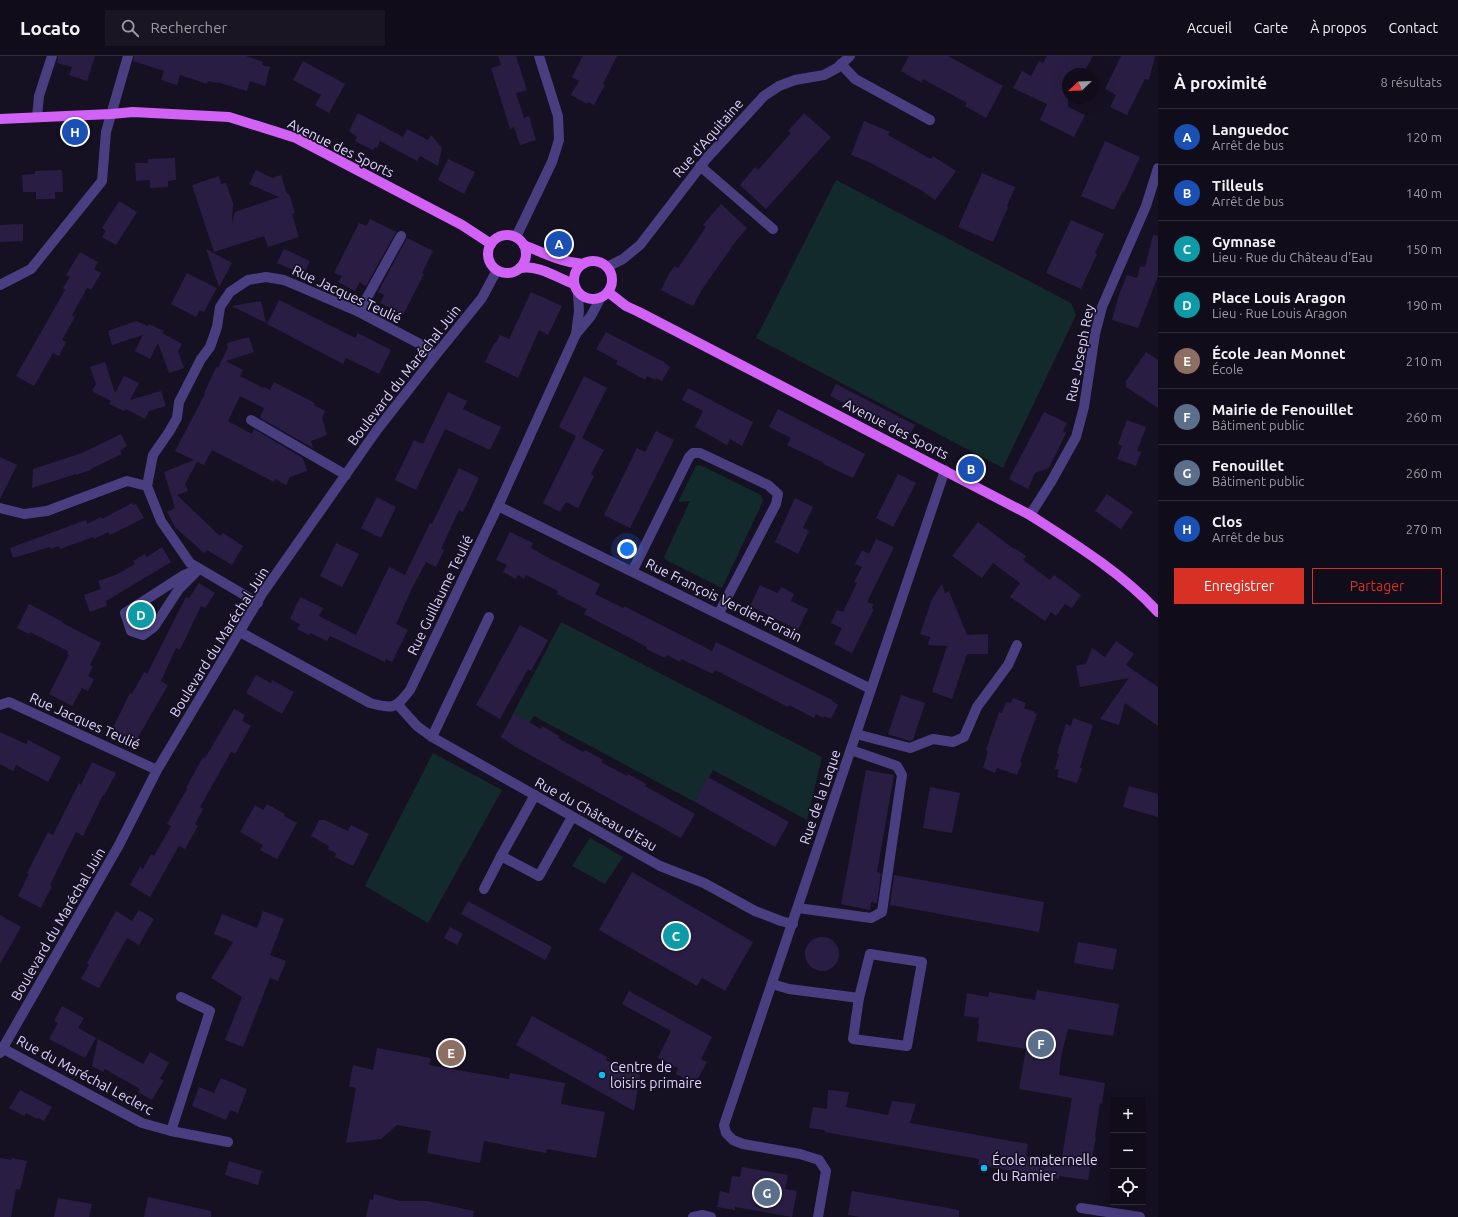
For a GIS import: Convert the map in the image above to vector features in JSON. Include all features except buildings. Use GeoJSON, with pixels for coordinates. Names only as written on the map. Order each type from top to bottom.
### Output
{"type":"FeatureCollection","features":[{"type":"Feature","properties":{"kind":"main road","name":"Avenue des Sports"},"geometry":{"type":"LineString","coordinates":[[0,119],[133,112],[229,117],[296,138],[462,225],[491,244]]}},
{"type":"Feature","properties":{"kind":"main road"},"geometry":{"type":"LineString","coordinates":[[576,289],[573,278],[575,272],[582,264],[589,261],[596,261],[602,263],[611,273],[612,280],[608,292],[600,299],[592,300],[584,298],[576,289],[545,271],[531,266],[520,268],[509,273],[497,270],[491,265],[488,258],[488,251],[495,239],[509,235],[516,237],[524,245],[552,258],[582,264]]}},
{"type":"Feature","properties":{"kind":"main road"},"geometry":{"type":"LineString","coordinates":[[520,268],[526,257],[524,245]]}},
{"type":"Feature","properties":{"kind":"main road","name":"Avenue des Sports"},"geometry":{"type":"LineString","coordinates":[[608,292],[626,306],[1030,515],[1066,538],[1103,565],[1143,596],[1158,612]]}},
{"type":"Feature","properties":{"kind":"street"},"geometry":{"type":"LineString","coordinates":[[37,117],[39,96],[52,56]]}},
{"type":"Feature","properties":{"kind":"street"},"geometry":{"type":"LineString","coordinates":[[0,285],[31,269],[102,181],[106,132],[128,56]]}},
{"type":"Feature","properties":{"kind":"street"},"geometry":{"type":"LineString","coordinates":[[516,237],[552,162],[559,140],[558,116],[540,56]]}},
{"type":"Feature","properties":{"kind":"street","name":"Rue d'Aquitaine"},"geometry":{"type":"LineString","coordinates":[[607,268],[624,259],[640,245],[700,166],[764,96],[780,86],[796,80],[824,75],[850,56]]}},
{"type":"Feature","properties":{"kind":"street"},"geometry":{"type":"LineString","coordinates":[[841,64],[855,80],[930,120]]}},
{"type":"Feature","properties":{"kind":"street"},"geometry":{"type":"LineString","coordinates":[[700,166],[773,229]]}},
{"type":"Feature","properties":{"kind":"street","name":"Rue Joseph Rey"},"geometry":{"type":"LineString","coordinates":[[1030,515],[1052,482],[1076,437],[1084,407],[1095,334],[1102,307],[1146,206],[1158,168]]}},
{"type":"Feature","properties":{"kind":"street"},"geometry":{"type":"LineString","coordinates":[[359,312],[401,236]]}},
{"type":"Feature","properties":{"kind":"street","name":"Boulevard du Maréchal Juin"},"geometry":{"type":"LineString","coordinates":[[1,1049],[115,852],[157,770],[258,603],[301,538],[377,430],[482,298],[497,270]]}},
{"type":"Feature","properties":{"kind":"street","name":"Rue Jacques Teulié"},"geometry":{"type":"LineString","coordinates":[[147,486],[153,455],[177,418],[179,402],[201,359],[210,347],[217,327],[220,307],[230,292],[248,280],[266,278],[284,280],[359,312],[420,344],[435,356]]}},
{"type":"Feature","properties":{"kind":"street","name":"Rue Guillaume Teulié"},"geometry":{"type":"LineString","coordinates":[[576,289],[579,311],[576,334]]}},
{"type":"Feature","properties":{"kind":"street","name":"Rue Guillaume Teulié"},"geometry":{"type":"LineString","coordinates":[[398,705],[410,690],[498,506],[576,334],[591,316],[600,299]]}},
{"type":"Feature","properties":{"kind":"street"},"geometry":{"type":"LineString","coordinates":[[251,420],[346,475]]}},
{"type":"Feature","properties":{"kind":"street"},"geometry":{"type":"LineString","coordinates":[[632,570],[689,457],[693,453],[700,453],[768,485],[778,494],[776,504],[718,613]]}},
{"type":"Feature","properties":{"kind":"street","name":"Rue de la Laque"},"geometry":{"type":"LineString","coordinates":[[818,1217],[826,1171],[819,1160],[800,1154],[742,1144],[733,1140],[726,1133],[724,1125],[945,470]]}},
{"type":"Feature","properties":{"kind":"street"},"geometry":{"type":"LineString","coordinates":[[0,508],[24,514],[47,511],[127,481],[147,486],[161,521],[190,563],[258,603]]}},
{"type":"Feature","properties":{"kind":"street","name":"Rue François Verdier-Forain"},"geometry":{"type":"LineString","coordinates":[[498,506],[632,570],[871,689]]}},
{"type":"Feature","properties":{"kind":"street"},"geometry":{"type":"LineString","coordinates":[[199,569],[179,589],[154,627],[143,635],[131,631],[125,613],[184,575],[199,569]]}},
{"type":"Feature","properties":{"kind":"street"},"geometry":{"type":"LineString","coordinates":[[432,737],[489,616]]}},
{"type":"Feature","properties":{"kind":"street"},"geometry":{"type":"LineString","coordinates":[[240,632],[370,703],[387,707],[398,705]]}},
{"type":"Feature","properties":{"kind":"street"},"geometry":{"type":"LineString","coordinates":[[856,734],[910,748],[933,739],[953,742],[964,737],[977,707],[1008,664],[1017,644]]}},
{"type":"Feature","properties":{"kind":"street","name":"Rue Jacques Teulié"},"geometry":{"type":"LineString","coordinates":[[0,705],[9,702],[157,770]]}},
{"type":"Feature","properties":{"kind":"street","name":"Rue du Château d'Eau"},"geometry":{"type":"LineString","coordinates":[[398,705],[416,726],[432,737],[660,866],[704,883],[755,911],[793,924]]}},
{"type":"Feature","properties":{"kind":"street"},"geometry":{"type":"LineString","coordinates":[[798,908],[871,918],[882,912],[902,775],[897,766],[850,750]]}},
{"type":"Feature","properties":{"kind":"street"},"geometry":{"type":"LineString","coordinates":[[484,889],[535,796]]}},
{"type":"Feature","properties":{"kind":"street"},"geometry":{"type":"LineString","coordinates":[[501,856],[539,876],[572,817]]}},
{"type":"Feature","properties":{"kind":"street"},"geometry":{"type":"LineString","coordinates":[[870,954],[922,962],[907,1046],[853,1039],[859,998],[870,954]]}},
{"type":"Feature","properties":{"kind":"street"},"geometry":{"type":"LineString","coordinates":[[772,984],[789,989],[859,998]]}},
{"type":"Feature","properties":{"kind":"street"},"geometry":{"type":"LineString","coordinates":[[170,1132],[210,1011],[181,997]]}},
{"type":"Feature","properties":{"kind":"street","name":"Rue du Maréchal Leclerc"},"geometry":{"type":"LineString","coordinates":[[1,1049],[142,1123],[170,1132],[228,1142]]}},
{"type":"Feature","properties":{"kind":"street"},"geometry":{"type":"LineString","coordinates":[[1081,1208],[1140,1217]]}},
{"type":"Feature","properties":{"kind":"green space"},"geometry":{"type":"Polygon","coordinates":[[[836,180],[1071,303],[1076,315],[1003,468],[756,338],[836,180]]]}},
{"type":"Feature","properties":{"kind":"green space"},"geometry":{"type":"Polygon","coordinates":[[[700,465],[761,495],[763,501],[722,588],[666,560],[664,557],[690,501],[679,502],[679,500],[696,466],[700,465]]]}},
{"type":"Feature","properties":{"kind":"green space"},"geometry":{"type":"Polygon","coordinates":[[[561,622],[822,757],[807,820],[713,770],[695,802],[534,716],[514,746],[501,737],[561,622]]]}},
{"type":"Feature","properties":{"kind":"green space"},"geometry":{"type":"Polygon","coordinates":[[[433,753],[502,790],[428,923],[365,886],[433,753]]]}},
{"type":"Feature","properties":{"kind":"green space"},"geometry":{"type":"Polygon","coordinates":[[[590,838],[623,857],[605,884],[572,866],[590,838]]]}},
{"type":"Feature","properties":{"kind":"place","name":"Clos"},"geometry":{"type":"Point","coordinates":[75,132]}},
{"type":"Feature","properties":{"kind":"place","name":"Languedoc"},"geometry":{"type":"Point","coordinates":[559,244]}},
{"type":"Feature","properties":{"kind":"place","name":"Tilleuls"},"geometry":{"type":"Point","coordinates":[971,469]}},
{"type":"Feature","properties":{"kind":"place","name":"Place Louis Aragon"},"geometry":{"type":"Point","coordinates":[141,615]}},
{"type":"Feature","properties":{"kind":"place","name":"Gymnase"},"geometry":{"type":"Point","coordinates":[676,936]}},
{"type":"Feature","properties":{"kind":"place","name":"Mairie de Fenouillet"},"geometry":{"type":"Point","coordinates":[1041,1044]}},
{"type":"Feature","properties":{"kind":"place","name":"École Jean Monnet"},"geometry":{"type":"Point","coordinates":[451,1053]}},
{"type":"Feature","properties":{"kind":"place","name":"Centre de loisirs primaire"},"geometry":{"type":"Point","coordinates":[602,1075]}},
{"type":"Feature","properties":{"kind":"place","name":"École maternelle du Ramier"},"geometry":{"type":"Point","coordinates":[984,1168]}},
{"type":"Feature","properties":{"kind":"place","name":"Fenouillet"},"geometry":{"type":"Point","coordinates":[767,1193]}}]}
